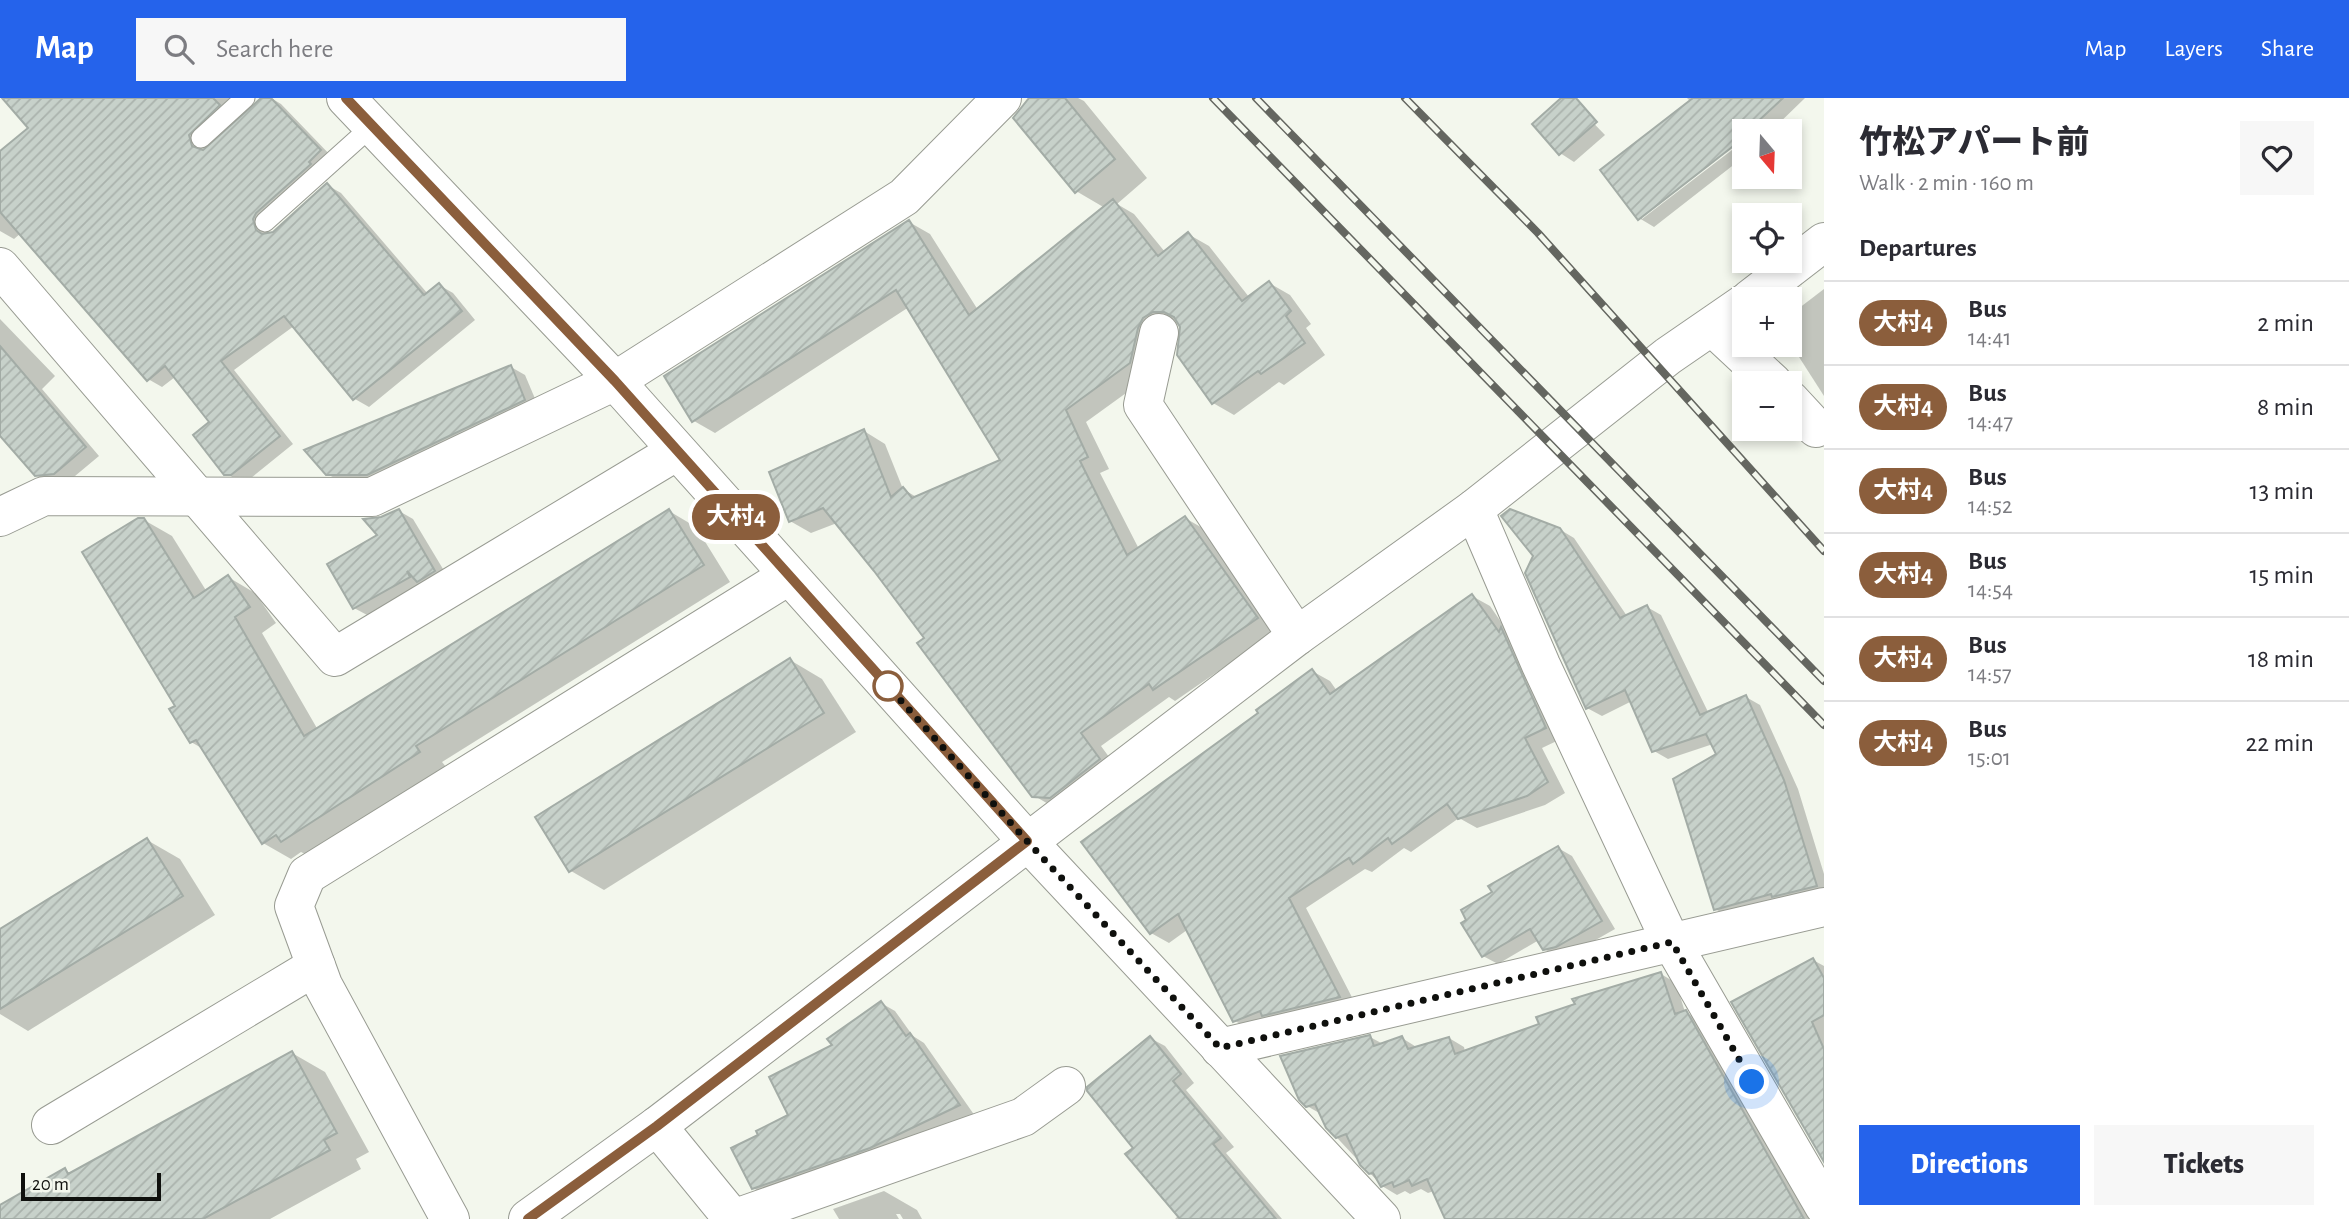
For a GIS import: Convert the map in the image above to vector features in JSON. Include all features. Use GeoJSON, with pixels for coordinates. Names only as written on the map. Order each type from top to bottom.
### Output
{"type":"FeatureCollection","features":[{"type":"Feature","properties":{"kind":"street"},"geometry":{"type":"LineString","coordinates":[[346,98],[615,381],[1027,841],[1381,1219]]}},
{"type":"Feature","properties":{"kind":"street"},"geometry":{"type":"LineString","coordinates":[[0,516],[44,496],[372,498],[615,381],[904,197],[1002,98]]}},
{"type":"Feature","properties":{"kind":"street"},"geometry":{"type":"LineString","coordinates":[[1766,287],[1824,242]]}},
{"type":"Feature","properties":{"kind":"street"},"geometry":{"type":"LineString","coordinates":[[0,267],[335,657],[677,451]]}},
{"type":"Feature","properties":{"kind":"street"},"geometry":{"type":"LineString","coordinates":[[528,1219],[657,1126],[1297,636],[1474,509],[1668,356],[1714,328],[1732,313]]}},
{"type":"Feature","properties":{"kind":"street"},"geometry":{"type":"LineString","coordinates":[[1714,328],[1760,371]]}},
{"type":"Feature","properties":{"kind":"street"},"geometry":{"type":"LineString","coordinates":[[1159,333],[1143,405],[1297,636]]}},
{"type":"Feature","properties":{"kind":"street"},"geometry":{"type":"LineString","coordinates":[[1802,413],[1816,428]]}},
{"type":"Feature","properties":{"kind":"street"},"geometry":{"type":"LineString","coordinates":[[1474,509],[1541,665],[1672,942],[1824,1206]]}},
{"type":"Feature","properties":{"kind":"street"},"geometry":{"type":"LineString","coordinates":[[450,1219],[316,966],[294,906],[307,875],[788,576]]}},
{"type":"Feature","properties":{"kind":"street"},"geometry":{"type":"LineString","coordinates":[[1220,1048],[1824,907]]}},
{"type":"Feature","properties":{"kind":"street"},"geometry":{"type":"LineString","coordinates":[[51,1125],[316,966]]}},
{"type":"Feature","properties":{"kind":"street"},"geometry":{"type":"LineString","coordinates":[[657,1126],[733,1219],[1023,1117],[1066,1086]]}},
{"type":"Feature","properties":{"kind":"lane"},"geometry":{"type":"LineString","coordinates":[[201,138],[245,98]]}},
{"type":"Feature","properties":{"kind":"lane"},"geometry":{"type":"LineString","coordinates":[[265,222],[372,126]]}},
{"type":"Feature","properties":{"kind":"building"},"geometry":{"type":"Polygon","coordinates":[[[2,98],[213,98],[220,105],[189,135],[192,146],[203,150],[261,98],[271,98],[321,150],[309,162],[311,164],[256,213],[253,219],[256,230],[262,234],[273,232],[327,183],[424,295],[439,283],[462,311],[353,400],[284,316],[221,361],[280,436],[231,475],[224,475],[193,435],[209,422],[165,366],[147,381],[0,212],[0,151],[28,128],[2,98]]]}},
{"type":"Feature","properties":{"kind":"building"},"geometry":{"type":"Polygon","coordinates":[[[1029,98],[1065,98],[1115,159],[1075,193],[1013,118],[1029,98]]]}},
{"type":"Feature","properties":{"kind":"building"},"geometry":{"type":"Polygon","coordinates":[[[1561,98],[1576,98],[1597,122],[1559,155],[1532,124],[1561,98]]]}},
{"type":"Feature","properties":{"kind":"building"},"geometry":{"type":"Polygon","coordinates":[[[1693,98],[1783,98],[1760,119],[1732,119],[1732,147],[1638,220],[1600,170],[1693,98]]]}},
{"type":"Feature","properties":{"kind":"building"},"geometry":{"type":"Polygon","coordinates":[[[1113,199],[1158,256],[1188,232],[1242,301],[1269,281],[1291,311],[1286,316],[1305,343],[1261,374],[1258,371],[1212,404],[1177,355],[1180,327],[1174,317],[1164,312],[1153,312],[1143,318],[1138,328],[1130,363],[1066,410],[1088,457],[1080,461],[1127,555],[1185,516],[1258,618],[1153,690],[1149,684],[1081,733],[1100,759],[1050,798],[1032,797],[917,643],[924,638],[874,571],[823,508],[789,522],[769,472],[864,429],[891,497],[903,487],[912,498],[1000,460],[896,290],[692,422],[664,376],[909,220],[969,315],[1113,199]]]}},
{"type":"Feature","properties":{"kind":"building"},"geometry":{"type":"Polygon","coordinates":[[[0,346],[86,447],[54,474],[35,476],[0,436],[0,346]]]}},
{"type":"Feature","properties":{"kind":"building"},"geometry":{"type":"Polygon","coordinates":[[[511,365],[525,400],[367,475],[326,475],[304,450],[511,365]]]}},
{"type":"Feature","properties":{"kind":"building"},"geometry":{"type":"Polygon","coordinates":[[[399,509],[435,571],[417,582],[407,571],[410,577],[353,609],[327,564],[377,535],[363,519],[381,517],[399,509]]]}},
{"type":"Feature","properties":{"kind":"building"},"geometry":{"type":"Polygon","coordinates":[[[669,509],[704,565],[416,746],[420,752],[281,842],[276,835],[262,844],[196,740],[190,743],[169,709],[175,706],[82,552],[138,518],[144,518],[194,598],[228,575],[250,607],[235,617],[304,736],[669,509]]]}},
{"type":"Feature","properties":{"kind":"building"},"geometry":{"type":"Polygon","coordinates":[[[1510,509],[1560,528],[1620,618],[1647,605],[1700,715],[1746,695],[1784,780],[1817,886],[1772,897],[1771,894],[1714,910],[1673,779],[1716,754],[1706,734],[1652,752],[1625,690],[1586,709],[1525,573],[1533,556],[1501,516],[1510,509]]]}},
{"type":"Feature","properties":{"kind":"building"},"geometry":{"type":"Polygon","coordinates":[[[1472,594],[1499,632],[1501,627],[1546,728],[1525,738],[1548,782],[1527,796],[1458,819],[1447,804],[1392,844],[1388,838],[1353,864],[1349,858],[1289,898],[1340,997],[1262,1016],[1260,1011],[1233,1022],[1178,914],[1150,934],[1081,842],[1258,713],[1256,710],[1312,669],[1330,694],[1472,594]]]}},
{"type":"Feature","properties":{"kind":"building"},"geometry":{"type":"Polygon","coordinates":[[[790,658],[824,713],[569,872],[535,817],[790,658]]]}},
{"type":"Feature","properties":{"kind":"building"},"geometry":{"type":"Polygon","coordinates":[[[147,838],[183,896],[0,1009],[0,929],[147,838]]]}},
{"type":"Feature","properties":{"kind":"building"},"geometry":{"type":"Polygon","coordinates":[[[1558,846],[1602,921],[1556,947],[1543,950],[1530,929],[1482,957],[1461,923],[1466,920],[1461,910],[1492,892],[1488,886],[1558,846]]]}},
{"type":"Feature","properties":{"kind":"building"},"geometry":{"type":"Polygon","coordinates":[[[1813,958],[1824,978],[1824,1015],[1812,1022],[1824,1049],[1824,1162],[1731,1002],[1813,958]]]}},
{"type":"Feature","properties":{"kind":"building"},"geometry":{"type":"Polygon","coordinates":[[[1661,972],[1675,1014],[1686,1010],[1804,1219],[1445,1219],[1427,1179],[1412,1186],[1409,1180],[1394,1187],[1392,1182],[1381,1187],[1373,1173],[1369,1174],[1360,1165],[1346,1134],[1336,1138],[1326,1128],[1315,1104],[1306,1107],[1299,1100],[1280,1056],[1370,1035],[1374,1046],[1402,1036],[1408,1049],[1449,1037],[1455,1054],[1539,1024],[1536,1017],[1575,1004],[1572,999],[1661,972]]]}},
{"type":"Feature","properties":{"kind":"building"},"geometry":{"type":"Polygon","coordinates":[[[881,1001],[906,1036],[910,1033],[960,1105],[870,1148],[752,1189],[731,1148],[758,1135],[756,1131],[788,1115],[769,1077],[832,1045],[827,1039],[881,1001]]]}},
{"type":"Feature","properties":{"kind":"building"},"geometry":{"type":"Polygon","coordinates":[[[1150,1036],[1181,1074],[1173,1081],[1221,1138],[1213,1144],[1276,1219],[1180,1219],[1125,1154],[1133,1148],[1087,1091],[1087,1087],[1150,1036]]]}},
{"type":"Feature","properties":{"kind":"building"},"geometry":{"type":"Polygon","coordinates":[[[292,1051],[337,1133],[324,1140],[330,1150],[203,1219],[0,1219],[0,1205],[65,1168],[68,1174],[292,1051]]]}},
{"type":"Feature","properties":{"kind":"railway"},"geometry":{"type":"LineString","coordinates":[[1213,98],[1824,725]]}},
{"type":"Feature","properties":{"kind":"railway"},"geometry":{"type":"LineString","coordinates":[[1256,98],[1824,681]]}},
{"type":"Feature","properties":{"kind":"railway"},"geometry":{"type":"LineString","coordinates":[[1405,98],[1538,233],[1824,551]]}},
{"type":"Feature","properties":{"kind":"bus line","name":"大村4"},"geometry":{"type":"LineString","coordinates":[[346,98],[615,381],[1027,841],[657,1126],[528,1219]]}},
{"type":"Feature","properties":{"kind":"route"},"geometry":{"type":"LineString","coordinates":[[888,686],[886,684],[1027,841],[1220,1048],[1672,942],[1752,1082]]}}]}
